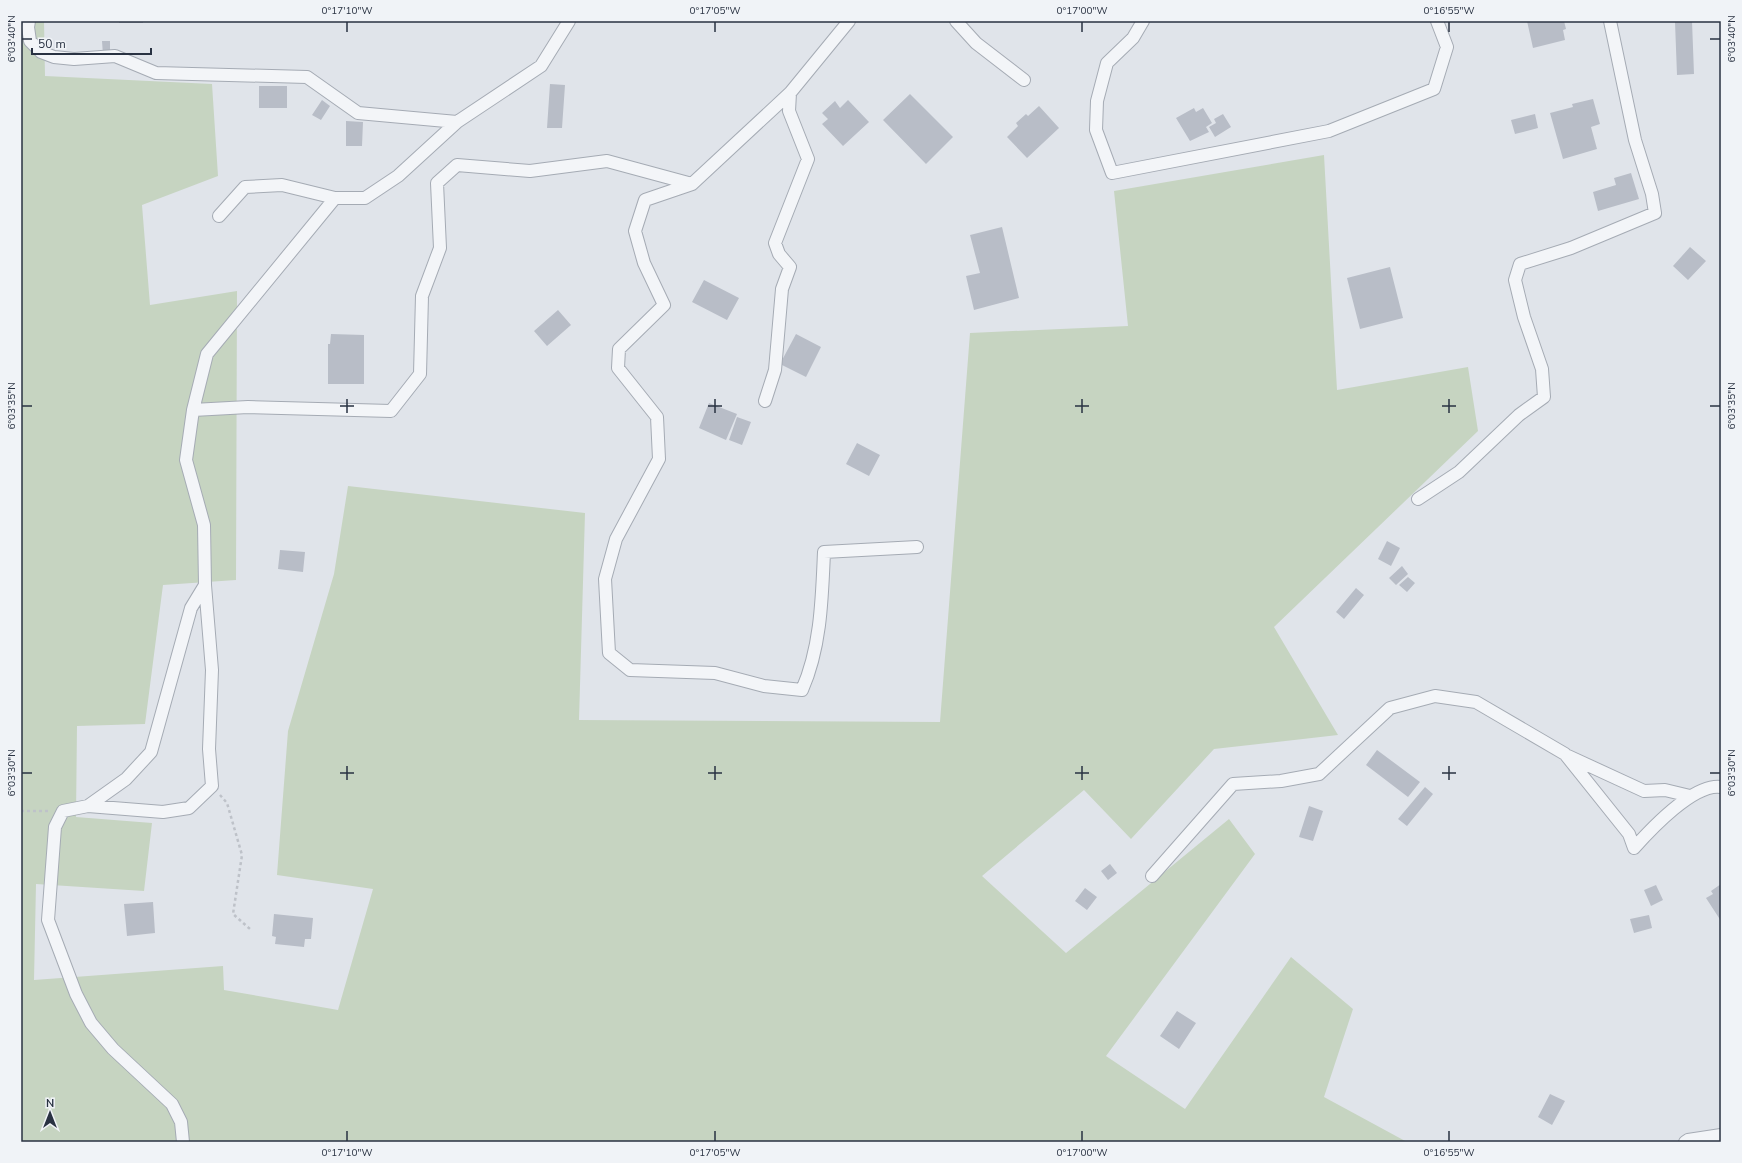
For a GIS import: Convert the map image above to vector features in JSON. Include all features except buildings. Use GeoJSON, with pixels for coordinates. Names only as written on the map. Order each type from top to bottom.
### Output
{"type":"FeatureCollection","features":[{"type":"Feature","properties":{"kind":"street"},"geometry":{"type":"LineString","coordinates":[[29,21],[28,27],[30,41],[41,52],[54,57],[74,60],[115,56],[156,73],[307,77],[358,113],[457,122]]}},
{"type":"Feature","properties":{"kind":"street"},"geometry":{"type":"LineString","coordinates":[[219,216],[245,187],[282,185],[335,198],[365,198],[398,176],[457,122],[541,66],[569,21]]}},
{"type":"Feature","properties":{"kind":"street"},"geometry":{"type":"LineString","coordinates":[[849,21],[790,93],[692,184],[645,200],[635,231],[644,263],[664,305],[619,349],[618,368],[657,417],[659,459],[616,539],[606,579],[609,653],[630,670],[715,673],[764,686],[802,690],[811,668],[815,646],[822,602],[824,552],[917,547]]}},
{"type":"Feature","properties":{"kind":"street"},"geometry":{"type":"LineString","coordinates":[[956,21],[976,43],[1024,80]]}},
{"type":"Feature","properties":{"kind":"street"},"geometry":{"type":"LineString","coordinates":[[1143,21],[1133,38],[1107,63],[1097,101],[1096,130],[1112,172],[1329,131],[1434,89],[1447,46],[1437,21]]}},
{"type":"Feature","properties":{"kind":"street"},"geometry":{"type":"LineString","coordinates":[[1418,499],[1459,472],[1519,415],[1544,397],[1542,369],[1524,317],[1515,280],[1520,264],[1571,248],[1655,213],[1652,194],[1635,140],[1610,21]]}},
{"type":"Feature","properties":{"kind":"street"},"geometry":{"type":"LineString","coordinates":[[765,401],[775,370],[782,289],[790,266],[779,254],[776,243],[808,158],[789,111],[790,93]]}},
{"type":"Feature","properties":{"kind":"street"},"geometry":{"type":"LineString","coordinates":[[193,410],[248,407],[391,411],[420,374],[422,296],[440,248],[437,183],[457,165],[530,171],[607,161],[692,184]]}},
{"type":"Feature","properties":{"kind":"street"},"geometry":{"type":"LineString","coordinates":[[183,1142],[181,1122],[172,1104],[114,1048],[91,1023],[76,994],[48,920],[55,827],[63,811],[88,806],[163,812],[188,808],[212,786],[209,749],[212,670],[206,585],[204,525],[186,460],[193,410],[207,354],[335,198]]}},
{"type":"Feature","properties":{"kind":"street"},"geometry":{"type":"LineString","coordinates":[[88,806],[126,779],[151,752],[191,608],[206,585]]}},
{"type":"Feature","properties":{"kind":"street"},"geometry":{"type":"LineString","coordinates":[[1152,876],[1233,784],[1282,781],[1319,774],[1390,708],[1435,696],[1476,702],[1565,754],[1644,791],[1665,790],[1690,796]]}},
{"type":"Feature","properties":{"kind":"street"},"geometry":{"type":"LineString","coordinates":[[1565,754],[1629,834],[1634,848],[1655,824],[1690,796],[1716,786],[1721,787]]}},
{"type":"Feature","properties":{"kind":"street"},"geometry":{"type":"LineString","coordinates":[[1685,1142],[1688,1140],[1721,1135]]}},
{"type":"Feature","properties":{"kind":"path"},"geometry":{"type":"LineString","coordinates":[[212,786],[227,803],[242,855],[233,914],[250,929]]}},
{"type":"Feature","properties":{"kind":"path"},"geometry":{"type":"LineString","coordinates":[[21,811],[63,811]]}},
{"type":"Feature","properties":{"kind":"green space"},"geometry":{"type":"Polygon","coordinates":[[[21,21],[44,21],[45,76],[212,84],[218,176],[142,205],[150,305],[237,291],[236,580],[163,585],[145,724],[77,726],[76,817],[152,823],[144,891],[36,884],[34,980],[223,966],[224,990],[338,1010],[373,889],[277,875],[288,731],[334,574],[348,486],[585,513],[579,720],[940,722],[970,333],[1128,326],[1114,191],[1324,155],[1337,390],[1468,367],[1478,431],[1274,627],[1338,735],[1214,749],[1131,839],[1084,790],[982,876],[1066,953],[1229,819],[1255,854],[1106,1056],[1185,1109],[1291,957],[1353,1009],[1324,1097],[1407,1142],[21,1142],[21,21]]]}}]}
